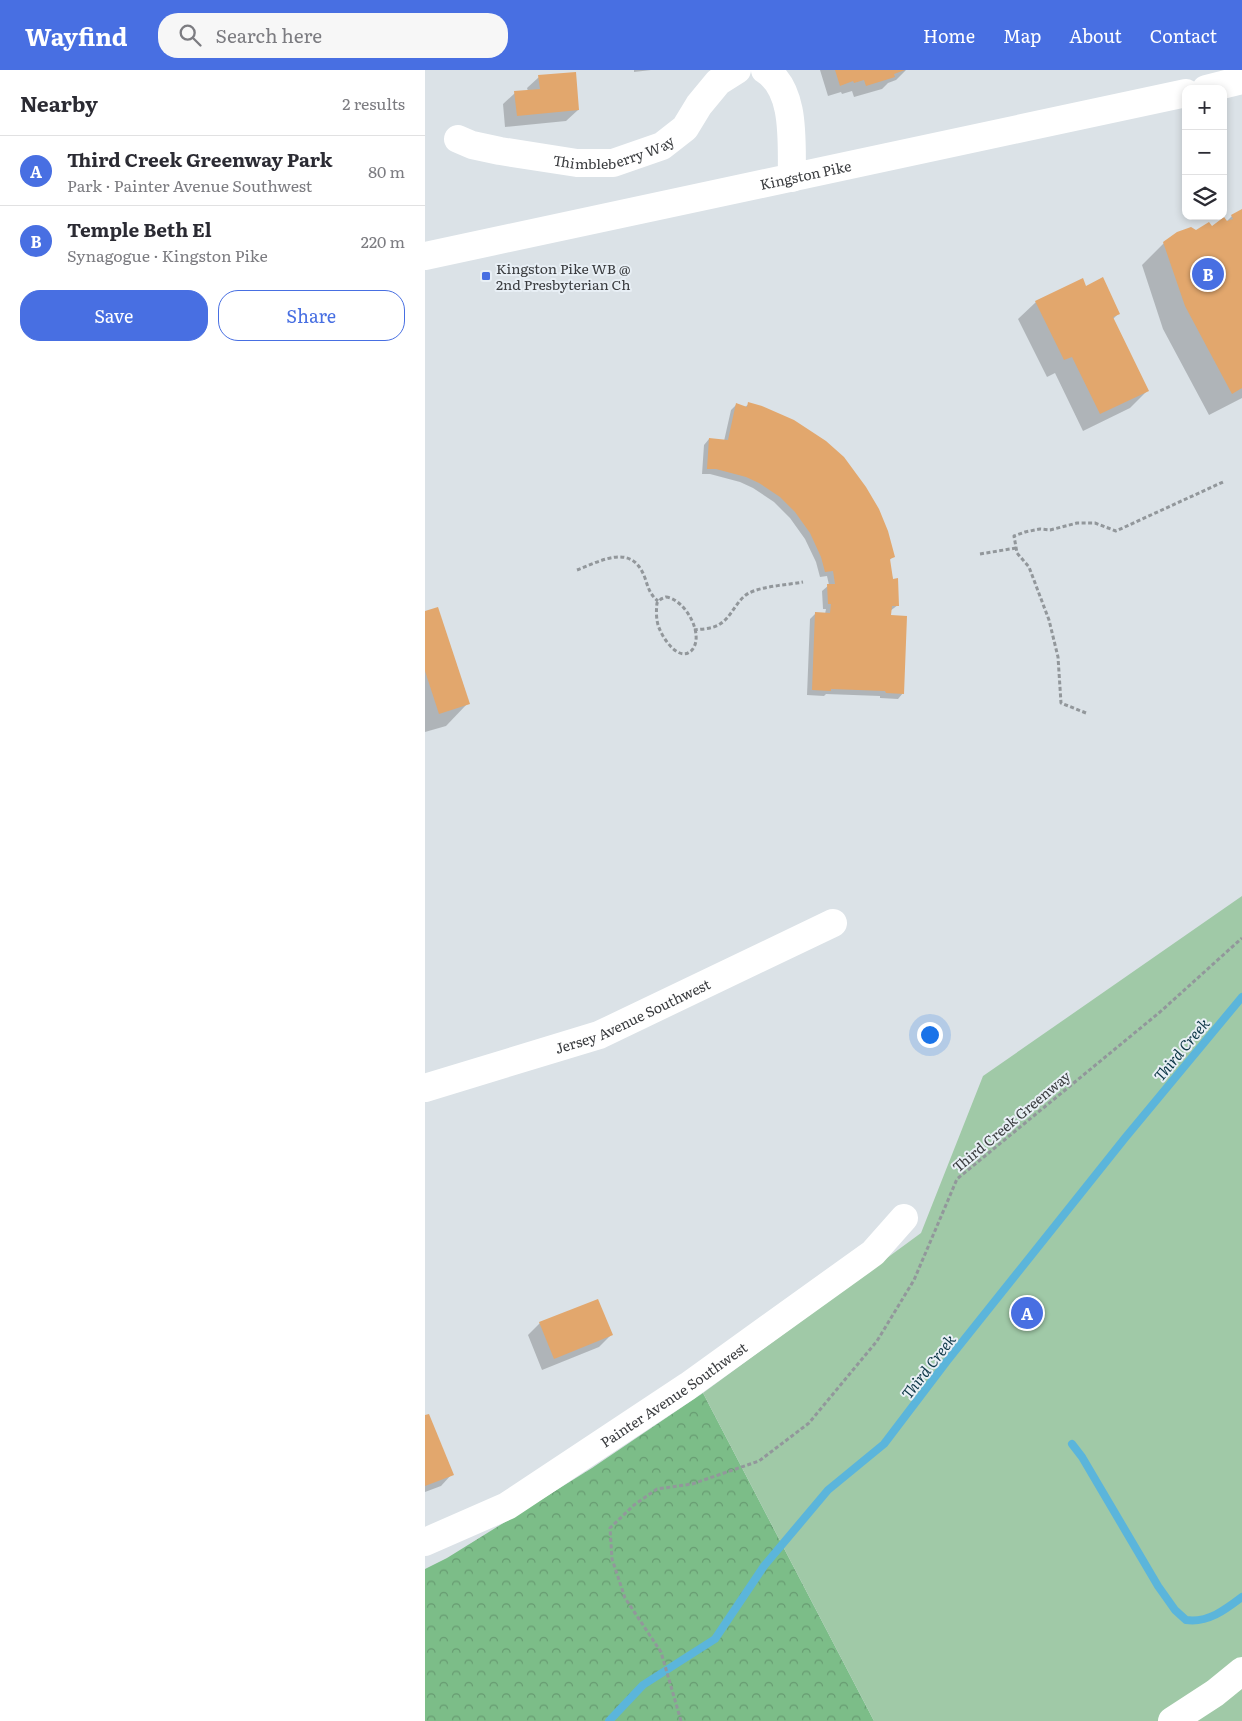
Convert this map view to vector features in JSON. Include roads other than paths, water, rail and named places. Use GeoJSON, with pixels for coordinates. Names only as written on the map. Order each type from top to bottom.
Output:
{"type":"FeatureCollection","features":[{"type":"Feature","properties":{"kind":"street","name":"Thimbleberry Way"},"geometry":{"type":"LineString","coordinates":[[458,139],[472,145],[500,151],[577,163],[613,163],[663,146],[685,128],[699,105],[717,82],[737,70]]}},
{"type":"Feature","properties":{"kind":"street"},"geometry":{"type":"LineString","coordinates":[[765,70],[775,79],[780,87],[790,112],[792,178]]}},
{"type":"Feature","properties":{"kind":"street"},"geometry":{"type":"LineString","coordinates":[[1222,85],[1242,80]]}},
{"type":"Feature","properties":{"kind":"street","name":"Kingston Pike"},"geometry":{"type":"LineString","coordinates":[[425,256],[1182,94]]}},
{"type":"Feature","properties":{"kind":"street","name":"Jersey Avenue Southwest"},"geometry":{"type":"LineString","coordinates":[[425,1088],[599,1034],[833,923]]}},
{"type":"Feature","properties":{"kind":"street","name":"Painter Avenue Southwest"},"geometry":{"type":"LineString","coordinates":[[425,1542],[507,1506],[688,1386],[873,1253],[904,1218]]}},
{"type":"Feature","properties":{"kind":"street"},"geometry":{"type":"LineString","coordinates":[[1171,1721],[1215,1693],[1242,1671]]}},
{"type":"Feature","properties":{"kind":"waterway","name":"Third Creek"},"geometry":{"type":"LineString","coordinates":[[609,1721],[643,1685],[715,1639],[764,1566],[828,1490],[884,1444],[947,1361],[1125,1138],[1242,997]]}},
{"type":"Feature","properties":{"kind":"waterway"},"geometry":{"type":"LineString","coordinates":[[1072,1444],[1082,1457],[1158,1586],[1175,1610],[1186,1620],[1202,1620],[1216,1615],[1242,1597]]}},
{"type":"Feature","properties":{"kind":"place","name":"Temple Beth El"},"geometry":{"type":"Point","coordinates":[1208,274]}},
{"type":"Feature","properties":{"kind":"place","name":"Kingston Pike WB @ 2nd Presbyterian Ch"},"geometry":{"type":"Point","coordinates":[486,276]}},
{"type":"Feature","properties":{"kind":"place","name":"Third Creek Greenway Park"},"geometry":{"type":"Point","coordinates":[1027,1313]}}]}
